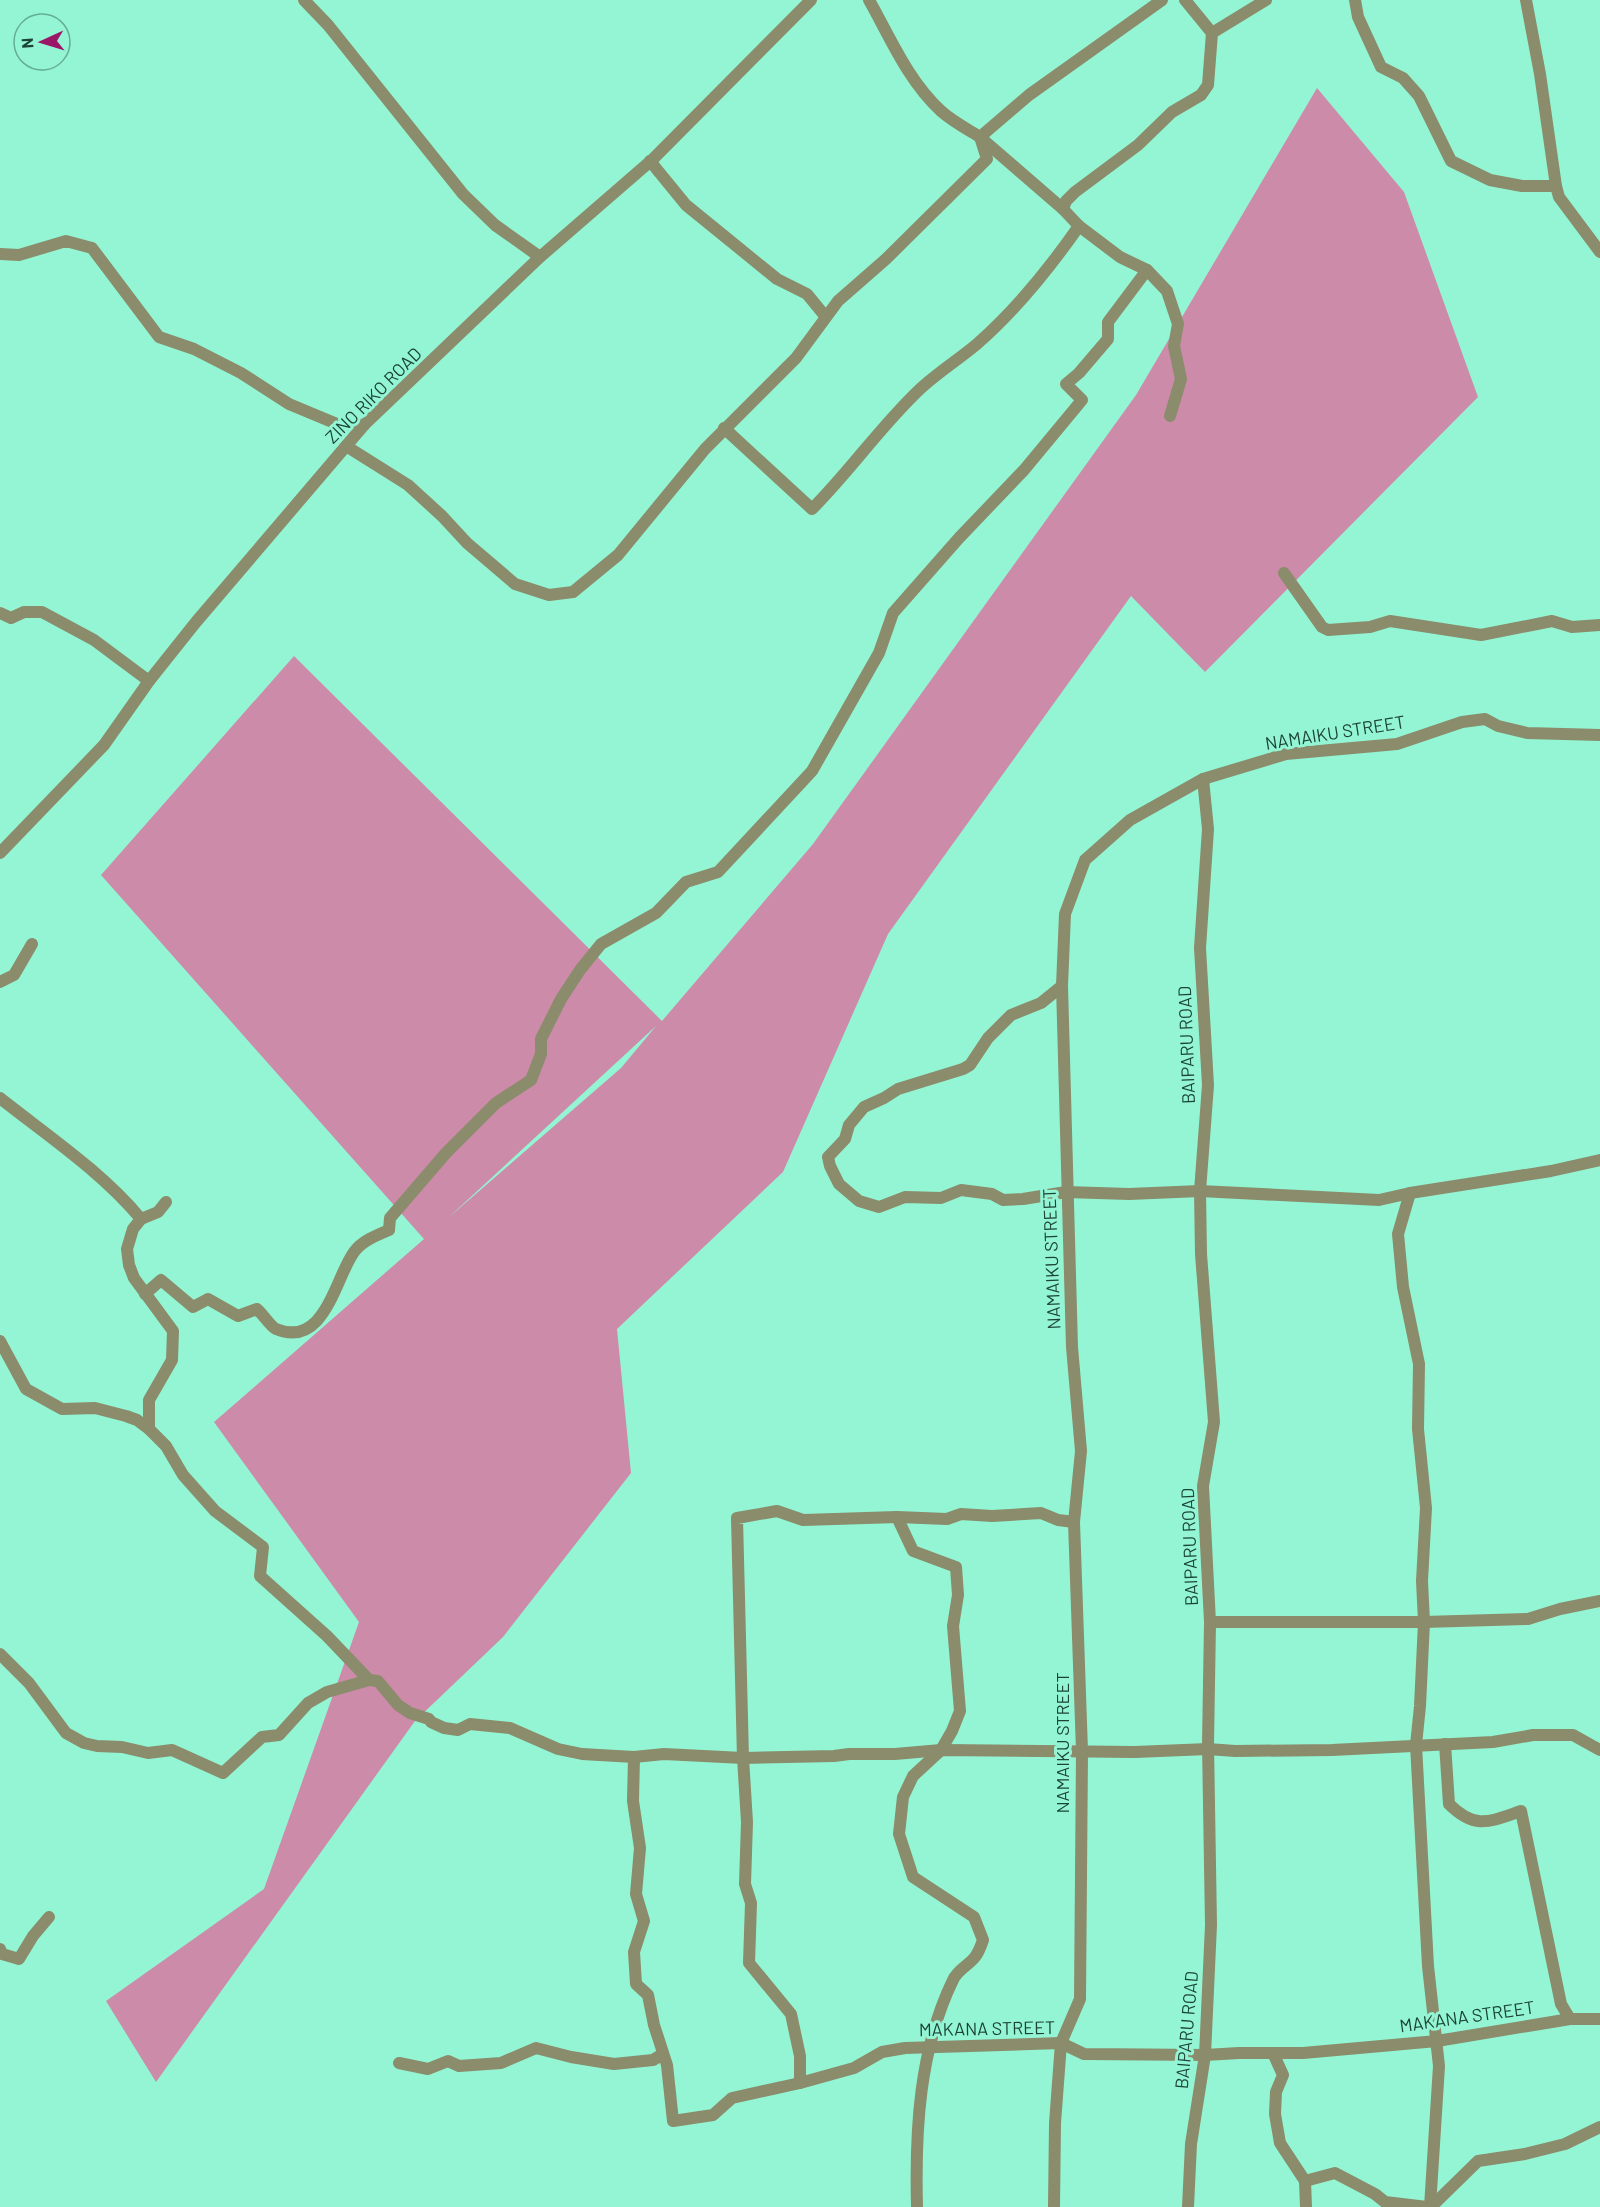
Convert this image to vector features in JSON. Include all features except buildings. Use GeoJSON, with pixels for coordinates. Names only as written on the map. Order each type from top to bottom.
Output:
{"type":"FeatureCollection","features":[{"type":"Feature","properties":{"kind":"street"},"geometry":{"type":"LineString","coordinates":[[304,0],[328,25],[463,194],[495,225],[540,257]]}},
{"type":"Feature","properties":{"kind":"street","name":"ZINO RIKO ROAD"},"geometry":{"type":"LineString","coordinates":[[0,853],[104,745],[149,681],[196,622],[364,424],[540,257],[650,161],[811,0]]}},
{"type":"Feature","properties":{"kind":"street"},"geometry":{"type":"LineString","coordinates":[[869,0],[899,56],[917,83],[941,111],[980,137],[1063,209],[1079,226],[1120,257],[1147,270],[1167,291],[1178,324],[1174,346],[1181,379],[1170,416]]}},
{"type":"Feature","properties":{"kind":"street"},"geometry":{"type":"LineString","coordinates":[[980,137],[1029,95],[1162,0]]}},
{"type":"Feature","properties":{"kind":"street"},"geometry":{"type":"LineString","coordinates":[[1063,209],[1066,201],[1075,192],[1138,145],[1172,112],[1201,95],[1208,85],[1212,33],[1185,0]]}},
{"type":"Feature","properties":{"kind":"street"},"geometry":{"type":"LineString","coordinates":[[1212,33],[1266,0]]}},
{"type":"Feature","properties":{"kind":"street"},"geometry":{"type":"LineString","coordinates":[[1355,0],[1358,17],[1381,67],[1403,78],[1419,96],[1451,161],[1490,180],[1522,186],[1556,186]]}},
{"type":"Feature","properties":{"kind":"street"},"geometry":{"type":"LineString","coordinates":[[1527,0],[1559,197],[1600,252]]}},
{"type":"Feature","properties":{"kind":"street"},"geometry":{"type":"LineString","coordinates":[[346,446],[408,485],[467,543],[515,584],[549,595],[573,592],[618,555],[705,449],[796,358],[838,300],[886,259],[987,159],[980,137]]}},
{"type":"Feature","properties":{"kind":"street"},"geometry":{"type":"LineString","coordinates":[[650,161],[686,205],[777,279],[807,294],[825,316]]}},
{"type":"Feature","properties":{"kind":"street"},"geometry":{"type":"LineString","coordinates":[[724,429],[812,509],[886,423],[921,388],[978,343],[1024,299],[1079,226]]}},
{"type":"Feature","properties":{"kind":"street"},"geometry":{"type":"LineString","coordinates":[[0,254],[19,255],[66,241],[92,248],[159,337],[194,349],[289,404],[337,424],[364,424]]}},
{"type":"Feature","properties":{"kind":"street"},"geometry":{"type":"LineString","coordinates":[[146,1294],[161,1280],[193,1307],[208,1299],[238,1316],[257,1309],[275,1329],[297,1332],[315,1322],[330,1304],[354,1251],[371,1238],[389,1230],[390,1218],[446,1152],[496,1103],[531,1080],[541,1054],[541,1039],[561,999],[601,944],[656,914],[686,882],[718,872],[812,771],[879,653],[892,613],[1024,470],[1082,400],[1066,384],[1079,373],[1108,339],[1108,322],[1147,270]]}},
{"type":"Feature","properties":{"kind":"street"},"geometry":{"type":"LineString","coordinates":[[1284,573],[1322,627],[1328,630],[1370,627],[1390,621],[1481,635],[1552,621],[1572,627],[1600,625]]}},
{"type":"Feature","properties":{"kind":"street"},"geometry":{"type":"LineString","coordinates":[[0,613],[11,618],[24,612],[42,612],[94,639],[149,681]]}},
{"type":"Feature","properties":{"kind":"street","name":"NAMAIKU STREET"},"geometry":{"type":"LineString","coordinates":[[1054,2207],[1054,2122],[1060,2043],[1080,1999],[1082,1751],[1074,1522],[1081,1451],[1072,1347],[1062,987],[1065,914],[1085,860],[1130,820],[1203,779],[1286,754],[1397,744],[1462,722],[1485,719],[1498,726],[1527,733],[1600,735]]}},
{"type":"Feature","properties":{"kind":"street","name":"BAIPARU ROAD"},"geometry":{"type":"LineString","coordinates":[[1188,2207],[1191,2144],[1205,2055],[1211,1925],[1208,1749],[1210,1622],[1203,1486],[1214,1422],[1201,1254],[1200,1191],[1208,1085],[1200,948],[1208,830],[1203,779]]}},
{"type":"Feature","properties":{"kind":"street"},"geometry":{"type":"LineString","coordinates":[[0,982],[14,975],[32,944]]}},
{"type":"Feature","properties":{"kind":"street"},"geometry":{"type":"LineString","coordinates":[[1062,987],[1041,1003],[1011,1015],[988,1038],[970,1065],[898,1089],[864,1107],[849,1125],[845,1139],[828,1157],[839,1184],[859,1201],[879,1207],[905,1197],[941,1198],[961,1190],[992,1194],[1003,1200],[1023,1200],[1066,1192],[1129,1194],[1200,1191],[1379,1200],[1551,1171],[1600,1160]]}},
{"type":"Feature","properties":{"kind":"street"},"geometry":{"type":"LineString","coordinates":[[0,1098],[92,1171],[125,1200],[141,1219]]}},
{"type":"Feature","properties":{"kind":"street"},"geometry":{"type":"LineString","coordinates":[[1410,1193],[1398,1234],[1403,1287],[1419,1364],[1418,1429],[1426,1508],[1422,1581],[1424,1623],[1416,1745],[1428,1966],[1439,2066],[1429,2207]]}},
{"type":"Feature","properties":{"kind":"street"},"geometry":{"type":"LineString","coordinates":[[149,1429],[149,1400],[172,1360],[173,1331],[134,1278],[127,1249],[133,1229],[141,1219],[158,1212],[165,1202]]}},
{"type":"Feature","properties":{"kind":"street"},"geometry":{"type":"LineString","coordinates":[[0,1341],[26,1389],[62,1409],[95,1408],[137,1420],[149,1429],[166,1446],[183,1475],[215,1511],[263,1547],[260,1576],[327,1636],[369,1680]]}},
{"type":"Feature","properties":{"kind":"street"},"geometry":{"type":"LineString","coordinates":[[800,2083],[800,2056],[791,2014],[749,1964],[751,1903],[745,1884],[747,1822],[743,1758],[737,1518],[777,1511],[803,1520],[897,1517],[947,1519],[961,1514],[992,1516],[1041,1513],[1058,1520],[1074,1522]]}},
{"type":"Feature","properties":{"kind":"street"},"geometry":{"type":"LineString","coordinates":[[897,1517],[913,1551],[956,1567],[958,1594],[953,1626],[960,1711],[941,1750],[913,1776],[903,1797],[898,1834],[913,1877],[974,1917],[984,1940],[977,1956],[954,1977],[930,2048],[924,2074],[915,2152],[917,2207]]}},
{"type":"Feature","properties":{"kind":"street"},"geometry":{"type":"LineString","coordinates":[[1210,1622],[1424,1623],[1528,1619],[1560,1609],[1600,1601]]}},
{"type":"Feature","properties":{"kind":"street"},"geometry":{"type":"LineString","coordinates":[[0,1654],[29,1683],[66,1733],[84,1743],[122,1747],[148,1753],[172,1750],[223,1773],[262,1737],[279,1735],[308,1702],[327,1692],[369,1680],[378,1682],[398,1705],[410,1713],[429,1719],[444,1728],[458,1730],[470,1724],[486,1724],[510,1728],[558,1749],[582,1754],[634,1757],[664,1754],[743,1758],[895,1754],[941,1750],[1135,1752],[1208,1749],[1332,1750],[1493,1742],[1533,1735],[1573,1735],[1600,1750]]}},
{"type":"Feature","properties":{"kind":"street"},"geometry":{"type":"LineString","coordinates":[[1445,1744],[1449,1804],[1459,1815],[1479,1823],[1521,1811],[1562,2004],[1570,2019]]}},
{"type":"Feature","properties":{"kind":"street"},"geometry":{"type":"LineString","coordinates":[[399,2063],[428,2069],[448,2061],[459,2066],[501,2063],[536,2048],[614,2064],[653,2060],[663,2054],[648,1995],[636,1984],[634,1952],[644,1921],[636,1894],[640,1848],[633,1802],[634,1757]]}},
{"type":"Feature","properties":{"kind":"street"},"geometry":{"type":"LineString","coordinates":[[0,1949],[2,1954],[19,1959],[33,1936],[49,1917]]}},
{"type":"Feature","properties":{"kind":"street","name":"MAKANA STREET"},"geometry":{"type":"LineString","coordinates":[[663,2054],[667,2065],[673,2121],[713,2115],[732,2098],[854,2068],[882,2052],[905,2048],[1060,2043],[1084,2054],[1303,2053],[1437,2041],[1570,2019],[1600,2019]]}},
{"type":"Feature","properties":{"kind":"street"},"geometry":{"type":"LineString","coordinates":[[1273,2053],[1283,2075],[1276,2091],[1275,2114],[1280,2143],[1305,2181],[1306,2207]]}},
{"type":"Feature","properties":{"kind":"street"},"geometry":{"type":"LineString","coordinates":[[1305,2181],[1335,2174],[1375,2194],[1385,2202],[1429,2207],[1478,2161],[1525,2154],[1566,2144],[1600,2127]]}},
{"type":"Feature","properties":{"kind":"shaded area"},"geometry":{"type":"Polygon","coordinates":[[[1317,88],[1404,192],[1478,397],[1205,672],[1131,596],[888,934],[783,1172],[617,1329],[631,1473],[503,1637],[415,1721],[156,2082],[106,2001],[264,1889],[359,1622],[214,1422],[424,1239],[101,875],[294,656],[662,1021],[813,844],[1136,395],[1317,88]],[[656,1026],[448,1218],[621,1068],[656,1026]]]}}]}
